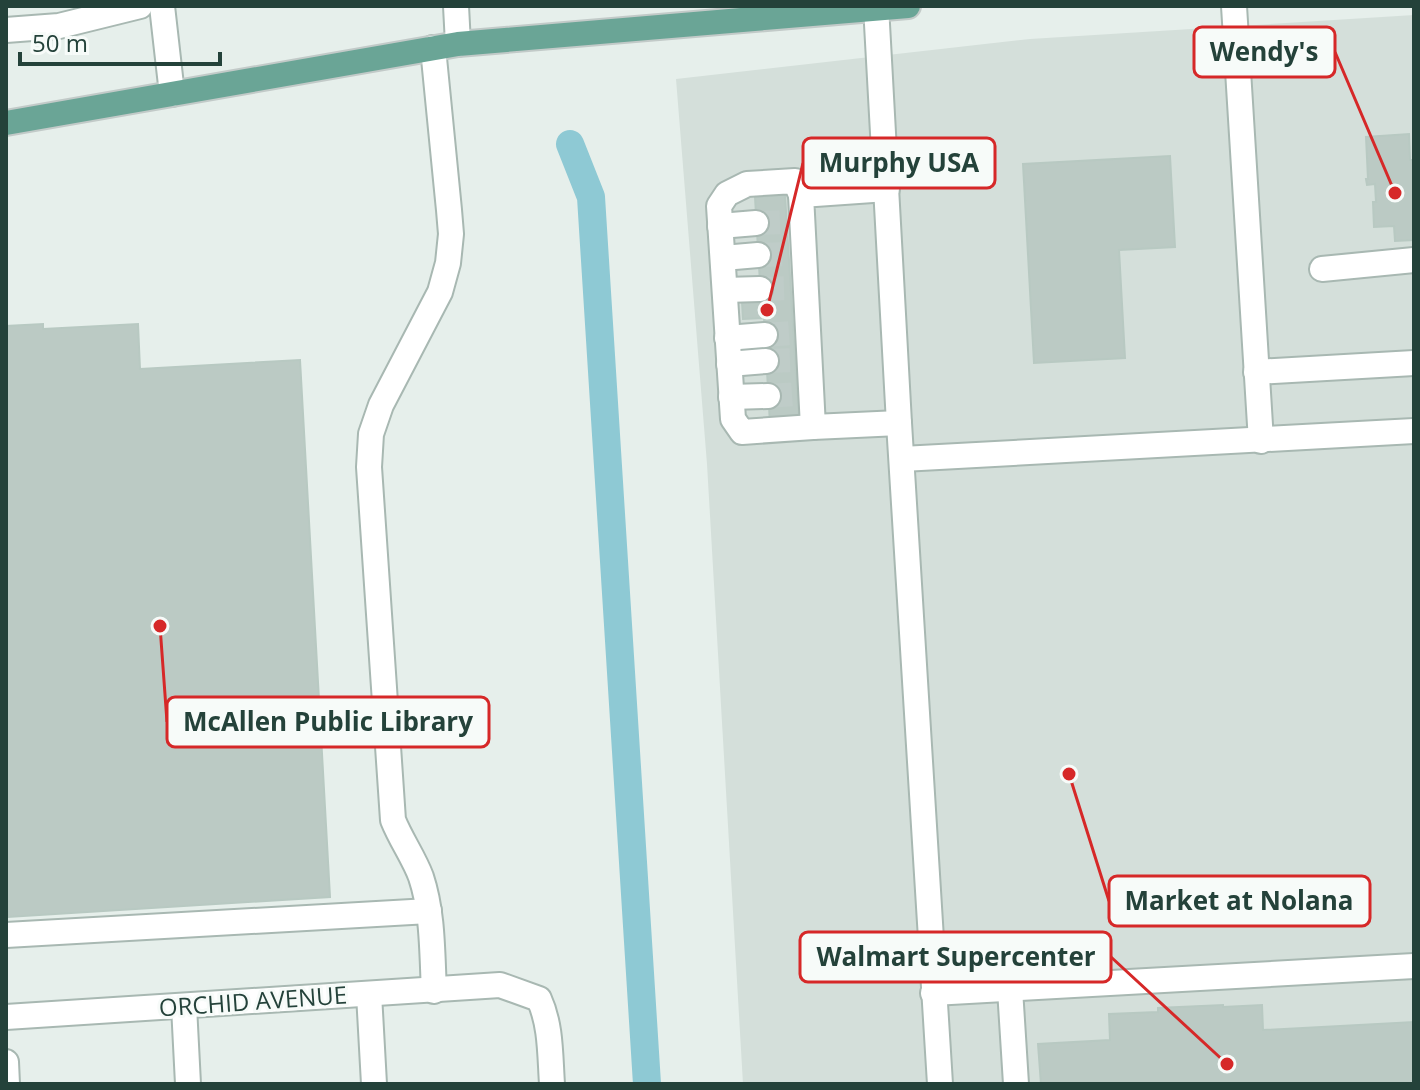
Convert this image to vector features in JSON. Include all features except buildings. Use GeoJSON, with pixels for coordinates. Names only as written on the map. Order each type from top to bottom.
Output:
{"type":"FeatureCollection","features":[{"type":"Feature","properties":{"kind":"main road"},"geometry":{"type":"LineString","coordinates":[[6,123],[458,44],[908,6]]}},
{"type":"Feature","properties":{"kind":"street"},"geometry":{"type":"LineString","coordinates":[[6,30],[59,26],[140,6]]}},
{"type":"Feature","properties":{"kind":"street"},"geometry":{"type":"LineString","coordinates":[[162,6],[172,94]]}},
{"type":"Feature","properties":{"kind":"street"},"geometry":{"type":"LineString","coordinates":[[456,6],[458,44]]}},
{"type":"Feature","properties":{"kind":"street"},"geometry":{"type":"LineString","coordinates":[[1234,6],[1261,441]]}},
{"type":"Feature","properties":{"kind":"street"},"geometry":{"type":"LineString","coordinates":[[876,7],[940,1084]]}},
{"type":"Feature","properties":{"kind":"street"},"geometry":{"type":"LineString","coordinates":[[433,48],[451,234],[448,263],[440,292],[381,405],[371,434],[369,467],[393,820],[420,875],[429,911],[434,991]]}},
{"type":"Feature","properties":{"kind":"street"},"geometry":{"type":"LineString","coordinates":[[813,427],[804,393],[794,221],[801,195],[795,181],[747,184],[727,194],[719,206],[733,419],[742,432],[899,423]]}},
{"type":"Feature","properties":{"kind":"street"},"geometry":{"type":"LineString","coordinates":[[801,195],[887,189]]}},
{"type":"Feature","properties":{"kind":"street"},"geometry":{"type":"LineString","coordinates":[[720,226],[756,223]]}},
{"type":"Feature","properties":{"kind":"street"},"geometry":{"type":"LineString","coordinates":[[723,258],[758,255]]}},
{"type":"Feature","properties":{"kind":"street"},"geometry":{"type":"LineString","coordinates":[[1322,269],[1414,260]]}},
{"type":"Feature","properties":{"kind":"street"},"geometry":{"type":"LineString","coordinates":[[725,290],[760,289]]}},
{"type":"Feature","properties":{"kind":"street"},"geometry":{"type":"LineString","coordinates":[[727,338],[765,335]]}},
{"type":"Feature","properties":{"kind":"street"},"geometry":{"type":"LineString","coordinates":[[729,364],[766,361]]}},
{"type":"Feature","properties":{"kind":"street"},"geometry":{"type":"LineString","coordinates":[[1256,372],[1414,363]]}},
{"type":"Feature","properties":{"kind":"street"},"geometry":{"type":"LineString","coordinates":[[731,397],[768,396]]}},
{"type":"Feature","properties":{"kind":"street"},"geometry":{"type":"LineString","coordinates":[[902,459],[1414,431]]}},
{"type":"Feature","properties":{"kind":"street"},"geometry":{"type":"LineString","coordinates":[[6,935],[429,911]]}},
{"type":"Feature","properties":{"kind":"street"},"geometry":{"type":"LineString","coordinates":[[933,993],[1414,966]]}},
{"type":"Feature","properties":{"kind":"street","name":"ORCHID AVENUE"},"geometry":{"type":"LineString","coordinates":[[6,1017],[500,985],[539,999],[546,1013],[552,1084]]}},
{"type":"Feature","properties":{"kind":"street"},"geometry":{"type":"LineString","coordinates":[[1010,989],[1016,1084]]}},
{"type":"Feature","properties":{"kind":"street"},"geometry":{"type":"LineString","coordinates":[[369,994],[374,1084]]}},
{"type":"Feature","properties":{"kind":"street"},"geometry":{"type":"LineString","coordinates":[[184,1006],[188,1084]]}},
{"type":"Feature","properties":{"kind":"street"},"geometry":{"type":"LineString","coordinates":[[6,1062],[7,1084]]}},
{"type":"Feature","properties":{"kind":"shaded area"},"geometry":{"type":"Polygon","coordinates":[[[1414,15],[1414,1084],[743,1084],[707,464],[676,79],[1030,39],[1414,15]]]}},
{"type":"Feature","properties":{"kind":"waterway"},"geometry":{"type":"LineString","coordinates":[[570,144],[591,197],[647,1084]]}},
{"type":"Feature","properties":{"kind":"tunnel"},"geometry":{"type":"LineString","coordinates":[[756,223],[787,222]]}},
{"type":"Feature","properties":{"kind":"tunnel"},"geometry":{"type":"LineString","coordinates":[[758,255],[789,254]]}},
{"type":"Feature","properties":{"kind":"tunnel"},"geometry":{"type":"LineString","coordinates":[[760,289],[791,288]]}},
{"type":"Feature","properties":{"kind":"tunnel"},"geometry":{"type":"LineString","coordinates":[[765,335],[793,333]]}},
{"type":"Feature","properties":{"kind":"tunnel"},"geometry":{"type":"LineString","coordinates":[[766,361],[795,360]]}},
{"type":"Feature","properties":{"kind":"tunnel"},"geometry":{"type":"LineString","coordinates":[[768,396],[797,394]]}},
{"type":"Feature","properties":{"kind":"place","name":"Wendy's"},"geometry":{"type":"Point","coordinates":[1395,193]}},
{"type":"Feature","properties":{"kind":"place","name":"Murphy USA"},"geometry":{"type":"Point","coordinates":[767,310]}},
{"type":"Feature","properties":{"kind":"place","name":"McAllen Public Library"},"geometry":{"type":"Point","coordinates":[160,626]}},
{"type":"Feature","properties":{"kind":"place","name":"Market at Nolana"},"geometry":{"type":"Point","coordinates":[1069,774]}},
{"type":"Feature","properties":{"kind":"place","name":"Walmart Supercenter"},"geometry":{"type":"Point","coordinates":[1227,1064]}}]}
